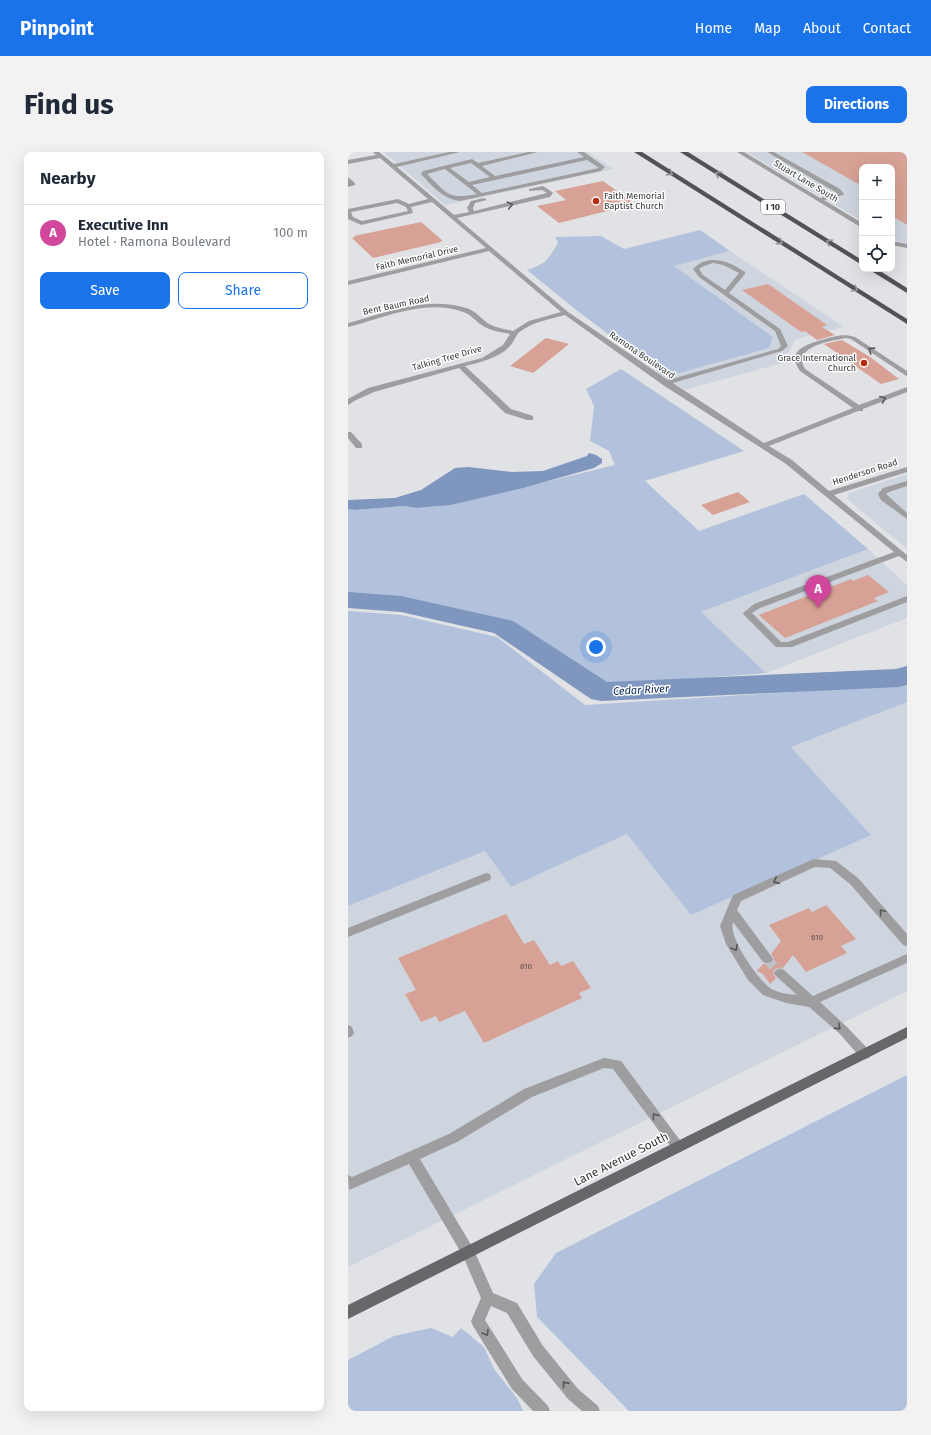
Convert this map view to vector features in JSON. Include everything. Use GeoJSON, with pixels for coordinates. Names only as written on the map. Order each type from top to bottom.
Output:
{"type":"FeatureCollection","features":[{"type":"Feature","properties":{"kind":"highway","name":"I 10"},"geometry":{"type":"LineString","coordinates":[[637,152],[907,322]]}},
{"type":"Feature","properties":{"kind":"highway","name":"I 10"},"geometry":{"type":"LineString","coordinates":[[683,152],[859,261]]}},
{"type":"Feature","properties":{"kind":"highway"},"geometry":{"type":"LineString","coordinates":[[877,272],[907,291]]}},
{"type":"Feature","properties":{"kind":"main road","name":"Lane Avenue South"},"geometry":{"type":"LineString","coordinates":[[348,1312],[907,1032]]}},
{"type":"Feature","properties":{"kind":"street"},"geometry":{"type":"LineString","coordinates":[[393,166],[454,152],[474,163],[494,178]]}},
{"type":"Feature","properties":{"kind":"street"},"geometry":{"type":"LineString","coordinates":[[535,152],[446,167],[425,172],[424,174],[454,199],[482,195],[602,167],[580,152]]}},
{"type":"Feature","properties":{"kind":"street","name":"Stuart Lane South"},"geometry":{"type":"LineString","coordinates":[[740,152],[859,224]]}},
{"type":"Feature","properties":{"kind":"street"},"geometry":{"type":"LineString","coordinates":[[348,162],[379,154]]}},
{"type":"Feature","properties":{"kind":"street","name":"Ramona Boulevard"},"geometry":{"type":"LineString","coordinates":[[379,154],[566,313],[666,383],[765,445],[789,462],[904,556]]}},
{"type":"Feature","properties":{"kind":"street"},"geometry":{"type":"LineString","coordinates":[[770,154],[801,168],[838,190],[841,194],[819,200]]}},
{"type":"Feature","properties":{"kind":"street"},"geometry":{"type":"LineString","coordinates":[[751,158],[758,157]]}},
{"type":"Feature","properties":{"kind":"street"},"geometry":{"type":"LineString","coordinates":[[467,184],[588,158]]}},
{"type":"Feature","properties":{"kind":"street"},"geometry":{"type":"LineString","coordinates":[[446,167],[482,195]]}},
{"type":"Feature","properties":{"kind":"street"},"geometry":{"type":"LineString","coordinates":[[776,174],[801,168]]}},
{"type":"Feature","properties":{"kind":"street"},"geometry":{"type":"LineString","coordinates":[[348,179],[353,184],[348,185]]}},
{"type":"Feature","properties":{"kind":"street"},"geometry":{"type":"LineString","coordinates":[[453,217],[472,213],[548,196],[550,193],[543,188],[536,188],[473,202],[470,208],[472,213]]}},
{"type":"Feature","properties":{"kind":"street"},"geometry":{"type":"LineString","coordinates":[[408,206],[411,212],[361,223],[350,218],[348,212],[398,201],[408,206],[433,200]]}},
{"type":"Feature","properties":{"kind":"street"},"geometry":{"type":"LineString","coordinates":[[895,244],[905,246]]}},
{"type":"Feature","properties":{"kind":"street","name":"Faith Memorial Drive"},"geometry":{"type":"LineString","coordinates":[[348,283],[490,249]]}},
{"type":"Feature","properties":{"kind":"street"},"geometry":{"type":"LineString","coordinates":[[666,383],[780,350],[785,346],[778,330],[701,276],[696,269],[701,264],[720,262],[731,264],[743,273],[726,293]]}},
{"type":"Feature","properties":{"kind":"street","name":"Bent Baum Road"},"geometry":{"type":"LineString","coordinates":[[348,325],[423,306],[440,305],[466,310],[488,326],[514,333]]}},
{"type":"Feature","properties":{"kind":"street","name":"Talking Tree Drive"},"geometry":{"type":"LineString","coordinates":[[348,403],[353,398],[371,390],[484,359],[500,351],[509,343],[514,333],[533,322],[566,313]]}},
{"type":"Feature","properties":{"kind":"street"},"geometry":{"type":"LineString","coordinates":[[860,409],[802,370],[797,362],[797,358],[806,347],[846,336],[852,338],[907,374]]}},
{"type":"Feature","properties":{"kind":"street"},"geometry":{"type":"LineString","coordinates":[[461,366],[508,411],[530,418]]}},
{"type":"Feature","properties":{"kind":"street"},"geometry":{"type":"LineString","coordinates":[[765,445],[860,409],[907,389]]}},
{"type":"Feature","properties":{"kind":"street"},"geometry":{"type":"LineString","coordinates":[[348,434],[359,446]]}},
{"type":"Feature","properties":{"kind":"street","name":"Henderson Road"},"geometry":{"type":"LineString","coordinates":[[829,494],[907,469]]}},
{"type":"Feature","properties":{"kind":"street"},"geometry":{"type":"LineString","coordinates":[[907,483],[886,490],[882,494],[884,498],[907,517]]}},
{"type":"Feature","properties":{"kind":"street"},"geometry":{"type":"LineString","coordinates":[[904,556],[757,606],[746,613],[779,644],[789,645],[907,599]]}},
{"type":"Feature","properties":{"kind":"street"},"geometry":{"type":"LineString","coordinates":[[907,942],[854,880],[832,864],[814,863],[737,898],[730,911],[726,926],[732,944],[752,976],[767,992],[786,998],[810,1002],[907,958]]}},
{"type":"Feature","properties":{"kind":"street"},"geometry":{"type":"LineString","coordinates":[[348,933],[486,877]]}},
{"type":"Feature","properties":{"kind":"street"},"geometry":{"type":"LineString","coordinates":[[730,911],[767,959]]}},
{"type":"Feature","properties":{"kind":"street"},"geometry":{"type":"LineString","coordinates":[[780,972],[810,1002],[842,1030],[865,1054]]}},
{"type":"Feature","properties":{"kind":"street"},"geometry":{"type":"LineString","coordinates":[[348,1181],[349,1184],[412,1157],[453,1138],[528,1093],[604,1063],[617,1065],[678,1147]]}},
{"type":"Feature","properties":{"kind":"street"},"geometry":{"type":"LineString","coordinates":[[412,1157],[468,1252],[488,1298],[512,1308],[538,1351],[573,1394],[593,1411]]}},
{"type":"Feature","properties":{"kind":"street"},"geometry":{"type":"LineString","coordinates":[[488,1298],[478,1321],[517,1384],[543,1411]]}},
{"type":"Feature","properties":{"kind":"shaded area"},"geometry":{"type":"Polygon","coordinates":[[[384,152],[588,152],[613,169],[445,205],[384,152]]]}},
{"type":"Feature","properties":{"kind":"shaded area"},"geometry":{"type":"Polygon","coordinates":[[[746,152],[907,152],[907,244],[895,240],[895,164],[859,164],[859,219],[746,152]]]}},
{"type":"Feature","properties":{"kind":"shaded area"},"geometry":{"type":"Polygon","coordinates":[[[700,230],[730,251],[674,266],[773,337],[769,348],[665,377],[575,309],[527,270],[543,263],[549,258],[558,243],[555,237],[601,236],[624,249],[700,230]]]}},
{"type":"Feature","properties":{"kind":"shaded area"},"geometry":{"type":"Polygon","coordinates":[[[730,251],[844,327],[796,339],[782,363],[685,390],[665,377],[769,348],[773,337],[673,266],[730,251]]]}},
{"type":"Feature","properties":{"kind":"shaded area"},"geometry":{"type":"Polygon","coordinates":[[[621,369],[744,451],[645,481],[699,531],[804,494],[868,549],[701,612],[766,673],[608,685],[508,623],[404,599],[348,594],[348,509],[355,510],[404,506],[416,508],[451,505],[615,465],[609,451],[590,441],[594,406],[586,389],[621,369]]]}},
{"type":"Feature","properties":{"kind":"shaded area"},"geometry":{"type":"Polygon","coordinates":[[[589,453],[602,459],[602,463],[594,468],[523,488],[451,505],[416,508],[404,506],[355,510],[348,509],[348,500],[395,498],[421,490],[455,468],[468,467],[512,472],[543,471],[587,456],[589,453]]]}},
{"type":"Feature","properties":{"kind":"shaded area"},"geometry":{"type":"Polygon","coordinates":[[[907,474],[907,549],[847,499],[849,493],[907,474]]]}},
{"type":"Feature","properties":{"kind":"shaded area"},"geometry":{"type":"Polygon","coordinates":[[[868,549],[907,585],[907,618],[766,673],[701,612],[868,549]]]}},
{"type":"Feature","properties":{"kind":"shaded area"},"geometry":{"type":"Polygon","coordinates":[[[348,611],[401,615],[497,637],[585,705],[905,685],[907,687],[907,702],[791,747],[871,835],[691,915],[627,834],[511,887],[485,851],[348,906],[348,611]]]}},
{"type":"Feature","properties":{"kind":"shaded area"},"geometry":{"type":"Polygon","coordinates":[[[907,702],[907,991],[348,1267],[348,906],[485,850],[511,887],[627,834],[870,834],[791,747],[907,702]]]}},
{"type":"Feature","properties":{"kind":"shaded area"},"geometry":{"type":"Polygon","coordinates":[[[907,1075],[907,1411],[629,1411],[537,1317],[534,1284],[556,1253],[907,1075]]]}},
{"type":"Feature","properties":{"kind":"shaded area"},"geometry":{"type":"Polygon","coordinates":[[[431,1328],[453,1337],[461,1328],[484,1347],[494,1369],[517,1398],[523,1411],[350,1411],[348,1406],[348,1360],[394,1336],[431,1328]]]}},
{"type":"Feature","properties":{"kind":"building"},"geometry":{"type":"Polygon","coordinates":[[[802,152],[907,152],[907,225],[895,218],[895,164],[859,164],[859,184],[802,152]]]}},
{"type":"Feature","properties":{"kind":"building","name":"Faith Memorial Baptist Church"},"geometry":{"type":"Polygon","coordinates":[[[603,181],[635,204],[559,223],[537,206],[566,200],[555,191],[603,181]]]}},
{"type":"Feature","properties":{"kind":"building"},"geometry":{"type":"Polygon","coordinates":[[[421,222],[443,241],[373,258],[352,238],[355,237],[354,236],[421,222]]]}},
{"type":"Feature","properties":{"kind":"building"},"geometry":{"type":"Polygon","coordinates":[[[768,284],[827,325],[822,327],[835,335],[817,340],[805,331],[801,332],[742,290],[768,284]]]}},
{"type":"Feature","properties":{"kind":"building"},"geometry":{"type":"Polygon","coordinates":[[[546,338],[569,344],[533,373],[510,366],[546,338]]]}},
{"type":"Feature","properties":{"kind":"building","name":"Grace International Church"},"geometry":{"type":"Polygon","coordinates":[[[842,340],[870,357],[899,379],[881,384],[824,344],[842,340]]]}},
{"type":"Feature","properties":{"kind":"building"},"geometry":{"type":"Polygon","coordinates":[[[738,492],[750,502],[713,515],[701,505],[738,492]]]}},
{"type":"Feature","properties":{"kind":"building"},"geometry":{"type":"Polygon","coordinates":[[[868,575],[889,592],[874,598],[878,601],[785,638],[759,615],[851,579],[853,581],[868,575]]]}},
{"type":"Feature","properties":{"kind":"building"},"geometry":{"type":"Polygon","coordinates":[[[826,905],[856,939],[841,946],[847,953],[806,972],[793,955],[783,968],[775,969],[773,974],[776,978],[770,984],[763,974],[757,971],[763,964],[772,963],[774,958],[771,954],[781,941],[769,925],[809,908],[812,912],[826,905]]]}},
{"type":"Feature","properties":{"kind":"building"},"geometry":{"type":"Polygon","coordinates":[[[506,914],[524,944],[534,940],[550,965],[558,961],[561,966],[573,961],[591,988],[579,993],[582,998],[484,1043],[465,1011],[439,1022],[436,1016],[421,1022],[405,994],[416,990],[398,958],[506,914]]]}},
{"type":"Feature","properties":{"kind":"waterway","name":"Cedar River"},"geometry":{"type":"LineString","coordinates":[[348,600],[401,604],[503,627],[601,692],[899,678],[907,675]]}},
{"type":"Feature","properties":{"kind":"tunnel"},"geometry":{"type":"LineString","coordinates":[[767,959],[780,973]]}},
{"type":"Feature","properties":{"kind":"place","name":"Faith Memorial Baptist Church"},"geometry":{"type":"Point","coordinates":[596,201]}},
{"type":"Feature","properties":{"kind":"place","name":"Grace International Church"},"geometry":{"type":"Point","coordinates":[864,363]}},
{"type":"Feature","properties":{"kind":"place","name":"Executive Inn"},"geometry":{"type":"Point","coordinates":[818,608]}}]}
